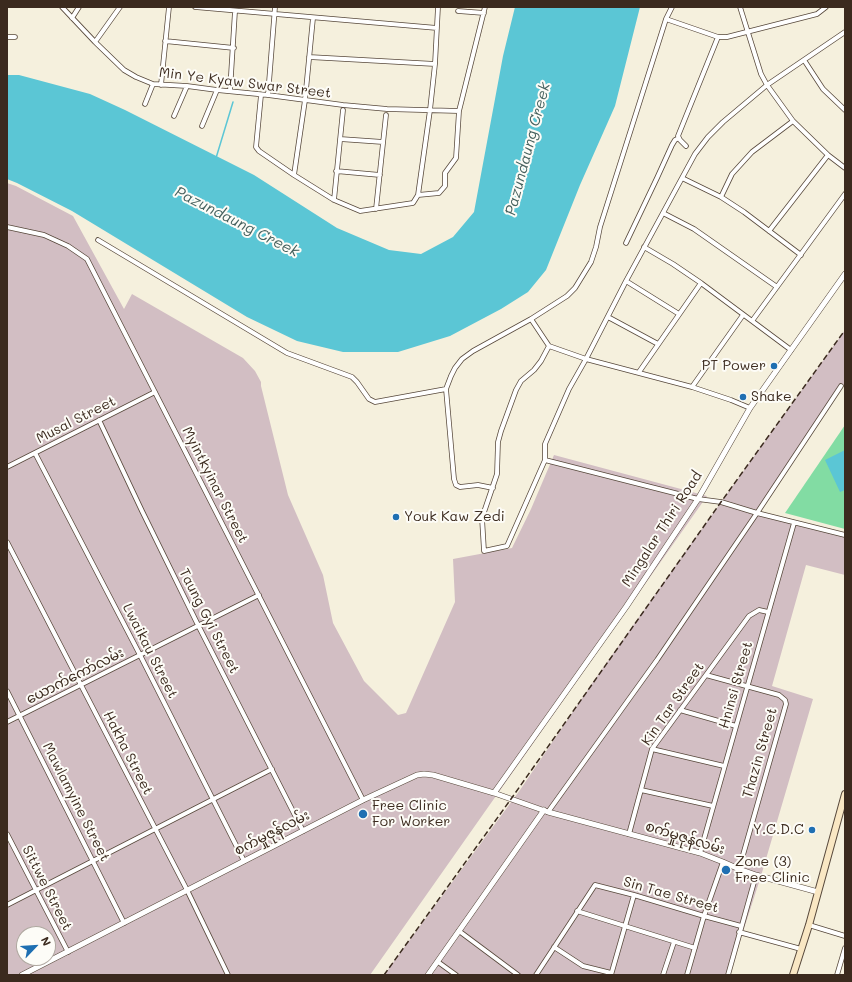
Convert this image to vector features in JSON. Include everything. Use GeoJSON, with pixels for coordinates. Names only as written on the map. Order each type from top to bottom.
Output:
{"type":"FeatureCollection","features":[{"type":"Feature","properties":{"kind":"main road"},"geometry":{"type":"LineString","coordinates":[[793,975],[844,802],[845,794]]}},
{"type":"Feature","properties":{"kind":"street","name":"Min Ye Kyaw Swar Street"},"geometry":{"type":"LineString","coordinates":[[62,7],[124,70],[153,84],[187,86],[387,109],[459,110]]}},
{"type":"Feature","properties":{"kind":"street"},"geometry":{"type":"LineString","coordinates":[[72,18],[79,7]]}},
{"type":"Feature","properties":{"kind":"street"},"geometry":{"type":"LineString","coordinates":[[95,42],[120,7]]}},
{"type":"Feature","properties":{"kind":"street"},"geometry":{"type":"LineString","coordinates":[[161,85],[169,7]]}},
{"type":"Feature","properties":{"kind":"street"},"geometry":{"type":"LineString","coordinates":[[195,7],[437,28]]}},
{"type":"Feature","properties":{"kind":"street"},"geometry":{"type":"LineString","coordinates":[[268,95],[275,7]]}},
{"type":"Feature","properties":{"kind":"street"},"geometry":{"type":"LineString","coordinates":[[261,95],[256,147],[257,150],[334,200],[360,212],[412,203],[418,195],[430,110],[435,64],[438,7]]}},
{"type":"Feature","properties":{"kind":"street"},"geometry":{"type":"LineString","coordinates":[[418,195],[439,194],[445,186],[445,173],[456,158],[459,110],[485,7]]}},
{"type":"Feature","properties":{"kind":"street"},"geometry":{"type":"LineString","coordinates":[[493,488],[478,485],[460,487],[456,485],[454,479],[446,390],[451,376],[462,359],[473,351],[531,319],[567,296],[575,288],[591,262],[600,227],[666,19],[672,7]]}},
{"type":"Feature","properties":{"kind":"street"},"geometry":{"type":"LineString","coordinates":[[740,7],[761,74],[768,85],[793,121],[828,155],[845,168]]}},
{"type":"Feature","properties":{"kind":"street"},"geometry":{"type":"LineString","coordinates":[[666,19],[718,37],[727,37],[817,14],[826,7]]}},
{"type":"Feature","properties":{"kind":"street"},"geometry":{"type":"LineString","coordinates":[[230,91],[236,11]]}},
{"type":"Feature","properties":{"kind":"street"},"geometry":{"type":"LineString","coordinates":[[458,11],[484,13]]}},
{"type":"Feature","properties":{"kind":"street"},"geometry":{"type":"LineString","coordinates":[[294,175],[305,100],[313,18]]}},
{"type":"Feature","properties":{"kind":"street"},"geometry":{"type":"LineString","coordinates":[[549,346],[534,370],[521,381],[516,390],[501,431],[498,442],[497,474],[482,518],[484,551],[507,546],[545,460],[545,444],[569,389],[695,154],[708,137],[723,122],[768,85],[845,34]]}},
{"type":"Feature","properties":{"kind":"street"},"geometry":{"type":"LineString","coordinates":[[7,37],[15,37]]}},
{"type":"Feature","properties":{"kind":"street"},"geometry":{"type":"LineString","coordinates":[[686,146],[678,136],[718,37]]}},
{"type":"Feature","properties":{"kind":"street"},"geometry":{"type":"LineString","coordinates":[[165,41],[234,48]]}},
{"type":"Feature","properties":{"kind":"street"},"geometry":{"type":"LineString","coordinates":[[309,57],[435,64]]}},
{"type":"Feature","properties":{"kind":"street"},"geometry":{"type":"LineString","coordinates":[[804,60],[824,89],[845,110]]}},
{"type":"Feature","properties":{"kind":"street"},"geometry":{"type":"LineString","coordinates":[[145,104],[153,84]]}},
{"type":"Feature","properties":{"kind":"street"},"geometry":{"type":"LineString","coordinates":[[174,116],[187,86]]}},
{"type":"Feature","properties":{"kind":"street"},"geometry":{"type":"LineString","coordinates":[[202,126],[217,90]]}},
{"type":"Feature","properties":{"kind":"street"},"geometry":{"type":"LineString","coordinates":[[334,200],[343,110]]}},
{"type":"Feature","properties":{"kind":"street"},"geometry":{"type":"LineString","coordinates":[[376,209],[386,115]]}},
{"type":"Feature","properties":{"kind":"street"},"geometry":{"type":"LineString","coordinates":[[721,197],[732,174],[752,152],[793,121]]}},
{"type":"Feature","properties":{"kind":"street"},"geometry":{"type":"LineString","coordinates":[[626,243],[674,142],[679,138]]}},
{"type":"Feature","properties":{"kind":"street"},"geometry":{"type":"LineString","coordinates":[[340,139],[383,142]]}},
{"type":"Feature","properties":{"kind":"street"},"geometry":{"type":"LineString","coordinates":[[769,231],[828,155]]}},
{"type":"Feature","properties":{"kind":"street"},"geometry":{"type":"LineString","coordinates":[[336,171],[380,175]]}},
{"type":"Feature","properties":{"kind":"street"},"geometry":{"type":"LineString","coordinates":[[682,178],[721,197],[744,212],[801,255]]}},
{"type":"Feature","properties":{"kind":"street"},"geometry":{"type":"LineString","coordinates":[[752,321],[845,194]]}},
{"type":"Feature","properties":{"kind":"street"},"geometry":{"type":"LineString","coordinates":[[663,213],[694,229],[777,287]]}},
{"type":"Feature","properties":{"kind":"street","name":"Myintkyinar Street"},"geometry":{"type":"LineString","coordinates":[[7,226],[44,235],[68,246],[87,259],[363,800]]}},
{"type":"Feature","properties":{"kind":"street"},"geometry":{"type":"LineString","coordinates":[[98,240],[286,353],[352,377],[369,399],[375,402],[446,390]]}},
{"type":"Feature","properties":{"kind":"street"},"geometry":{"type":"LineString","coordinates":[[644,247],[701,283],[791,350]]}},
{"type":"Feature","properties":{"kind":"street","name":"Mingalar Thiri Road"},"geometry":{"type":"LineString","coordinates":[[494,793],[626,607],[698,499],[750,408],[845,274]]}},
{"type":"Feature","properties":{"kind":"street"},"geometry":{"type":"LineString","coordinates":[[626,281],[679,314]]}},
{"type":"Feature","properties":{"kind":"street"},"geometry":{"type":"LineString","coordinates":[[638,372],[701,283]]}},
{"type":"Feature","properties":{"kind":"street"},"geometry":{"type":"LineString","coordinates":[[692,387],[743,314]]}},
{"type":"Feature","properties":{"kind":"street"},"geometry":{"type":"LineString","coordinates":[[608,317],[658,344]]}},
{"type":"Feature","properties":{"kind":"street"},"geometry":{"type":"LineString","coordinates":[[531,319],[549,346],[586,359],[692,387],[750,408]]}},
{"type":"Feature","properties":{"kind":"street"},"geometry":{"type":"LineString","coordinates":[[428,975],[656,660],[757,513],[841,386]]}},
{"type":"Feature","properties":{"kind":"street","name":"Musal Street"},"geometry":{"type":"LineString","coordinates":[[7,467],[155,392]]}},
{"type":"Feature","properties":{"kind":"street","name":"Taung Gyi Street"},"geometry":{"type":"LineString","coordinates":[[99,420],[198,625],[303,830]]}},
{"type":"Feature","properties":{"kind":"street","name":"Lwaikau Street"},"geometry":{"type":"LineString","coordinates":[[35,452],[244,861]]}},
{"type":"Feature","properties":{"kind":"street"},"geometry":{"type":"LineString","coordinates":[[545,460],[698,499],[721,502],[794,523],[845,535]]}},
{"type":"Feature","properties":{"kind":"street","name":"Hninsi Street"},"geometry":{"type":"LineString","coordinates":[[700,853],[794,523]]}},
{"type":"Feature","properties":{"kind":"street","name":"Hakha Street"},"geometry":{"type":"LineString","coordinates":[[7,542],[154,829],[187,890],[228,975]]}},
{"type":"Feature","properties":{"kind":"street","name":"ယောက်ကော်လမ်း"},"geometry":{"type":"LineString","coordinates":[[7,722],[259,595]]}},
{"type":"Feature","properties":{"kind":"street","name":"Kin Tar Street"},"geometry":{"type":"LineString","coordinates":[[629,834],[652,748],[749,616],[759,610],[768,612]]}},
{"type":"Feature","properties":{"kind":"street","name":"Thazin Street"},"geometry":{"type":"LineString","coordinates":[[706,675],[779,695],[785,700],[786,704],[739,869]]}},
{"type":"Feature","properties":{"kind":"street","name":"Mawlamyine Street"},"geometry":{"type":"LineString","coordinates":[[7,691],[124,923]]}},
{"type":"Feature","properties":{"kind":"street"},"geometry":{"type":"LineString","coordinates":[[680,710],[736,726]]}},
{"type":"Feature","properties":{"kind":"street"},"geometry":{"type":"LineString","coordinates":[[652,748],[724,766]]}},
{"type":"Feature","properties":{"kind":"street"},"geometry":{"type":"LineString","coordinates":[[7,905],[272,769]]}},
{"type":"Feature","properties":{"kind":"street","name":"စက်မှုဇုန်လမ်း"},"geometry":{"type":"LineString","coordinates":[[22,975],[363,800],[417,775],[424,774],[433,775],[494,793],[546,811],[700,853],[756,875],[818,892]]}},
{"type":"Feature","properties":{"kind":"street"},"geometry":{"type":"LineString","coordinates":[[641,790],[713,806]]}},
{"type":"Feature","properties":{"kind":"street","name":"Sittwe Street"},"geometry":{"type":"LineString","coordinates":[[7,834],[68,952]]}},
{"type":"Feature","properties":{"kind":"street"},"geometry":{"type":"LineString","coordinates":[[687,975],[704,916],[723,862]]}},
{"type":"Feature","properties":{"kind":"street"},"geometry":{"type":"LineString","coordinates":[[728,975],[756,875]]}},
{"type":"Feature","properties":{"kind":"street","name":"Sin Tae Street"},"geometry":{"type":"LineString","coordinates":[[577,912],[595,885],[741,926]]}},
{"type":"Feature","properties":{"kind":"street"},"geometry":{"type":"LineString","coordinates":[[554,948],[583,966],[611,974],[634,895]]}},
{"type":"Feature","properties":{"kind":"street"},"geometry":{"type":"LineString","coordinates":[[536,975],[577,912],[695,948]]}},
{"type":"Feature","properties":{"kind":"street"},"geometry":{"type":"LineString","coordinates":[[808,925],[845,936]]}},
{"type":"Feature","properties":{"kind":"street"},"geometry":{"type":"LineString","coordinates":[[459,931],[518,975]]}},
{"type":"Feature","properties":{"kind":"street"},"geometry":{"type":"LineString","coordinates":[[740,932],[801,949]]}},
{"type":"Feature","properties":{"kind":"street"},"geometry":{"type":"LineString","coordinates":[[663,975],[674,942]]}},
{"type":"Feature","properties":{"kind":"street"},"geometry":{"type":"LineString","coordinates":[[837,975],[845,948]]}},
{"type":"Feature","properties":{"kind":"street"},"geometry":{"type":"LineString","coordinates":[[438,962],[456,975]]}},
{"type":"Feature","properties":{"kind":"shaded area"},"geometry":{"type":"Polygon","coordinates":[[[7,183],[16,186],[73,216],[124,309],[132,294],[243,358],[255,371],[261,382],[288,495],[323,575],[333,623],[364,681],[398,715],[406,713],[455,602],[453,559],[512,548],[531,509],[554,455],[707,496],[370,975],[7,975],[7,183]]]}},
{"type":"Feature","properties":{"kind":"shaded area"},"geometry":{"type":"Polygon","coordinates":[[[845,330],[845,383],[825,409],[758,513],[795,520],[845,534],[845,575],[806,565],[772,686],[813,699],[761,876],[729,975],[384,975],[520,790],[595,679],[845,330]]]}},
{"type":"Feature","properties":{"kind":"green space"},"geometry":{"type":"Polygon","coordinates":[[[845,425],[845,529],[785,513],[845,425]]]}},
{"type":"Feature","properties":{"kind":"water","name":"Pazundaung Creek"},"geometry":{"type":"Polygon","coordinates":[[[515,7],[640,7],[615,106],[580,185],[546,270],[528,292],[501,309],[450,336],[398,352],[343,352],[297,341],[247,317],[72,211],[7,179],[7,75],[19,75],[90,94],[254,175],[337,228],[389,250],[421,254],[453,237],[474,212],[503,56],[515,7]]]}},
{"type":"Feature","properties":{"kind":"water"},"geometry":{"type":"Polygon","coordinates":[[[845,450],[845,490],[840,492],[825,460],[845,450]]]}},
{"type":"Feature","properties":{"kind":"waterway"},"geometry":{"type":"LineString","coordinates":[[216,158],[233,102]]}},
{"type":"Feature","properties":{"kind":"railway"},"geometry":{"type":"LineString","coordinates":[[384,975],[845,330]]}},
{"type":"Feature","properties":{"kind":"place","name":"PT Power"},"geometry":{"type":"Point","coordinates":[774,366]}},
{"type":"Feature","properties":{"kind":"place","name":"Shake"},"geometry":{"type":"Point","coordinates":[743,397]}},
{"type":"Feature","properties":{"kind":"place","name":"Youk Kaw Zedi"},"geometry":{"type":"Point","coordinates":[396,517]}},
{"type":"Feature","properties":{"kind":"place","name":"Free Clinic For Worker"},"geometry":{"type":"Point","coordinates":[363,814]}},
{"type":"Feature","properties":{"kind":"place","name":"Y.C.D.C"},"geometry":{"type":"Point","coordinates":[812,830]}},
{"type":"Feature","properties":{"kind":"place","name":"Zone (3) Free Clinic"},"geometry":{"type":"Point","coordinates":[726,870]}}]}
